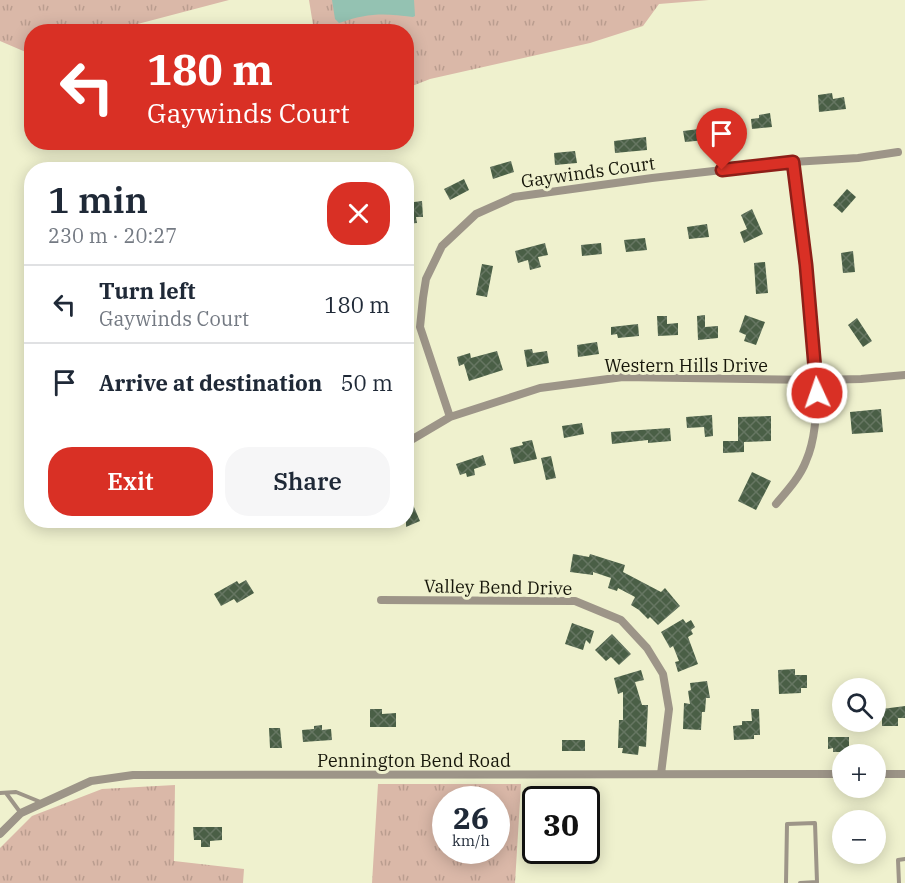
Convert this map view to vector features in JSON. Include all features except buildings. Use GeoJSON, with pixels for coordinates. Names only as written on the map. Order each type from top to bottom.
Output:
{"type":"FeatureCollection","features":[{"type":"Feature","properties":{"kind":"street","name":"Gaywinds Court"},"geometry":{"type":"LineString","coordinates":[[450,417],[420,327],[423,298],[426,279],[442,246],[476,214],[514,197],[793,162],[858,158],[898,152]]}},
{"type":"Feature","properties":{"kind":"street"},"geometry":{"type":"LineString","coordinates":[[776,504],[806,461],[813,436],[817,380],[793,162]]}},
{"type":"Feature","properties":{"kind":"street","name":"Western Hills Drive"},"geometry":{"type":"LineString","coordinates":[[414,438],[450,417],[540,388],[623,377],[817,380],[905,375]]}},
{"type":"Feature","properties":{"kind":"street","name":"Valley Bend Drive"},"geometry":{"type":"LineString","coordinates":[[381,600],[575,601],[621,620],[647,648],[663,674],[669,709],[661,774]]}},
{"type":"Feature","properties":{"kind":"street","name":"Pennington Bend Road"},"geometry":{"type":"LineString","coordinates":[[0,834],[21,813],[91,781],[133,775],[832,774]]}},
{"type":"Feature","properties":{"kind":"street"},"geometry":{"type":"LineString","coordinates":[[886,774],[905,774]]}},
{"type":"Feature","properties":{"kind":"lane"},"geometry":{"type":"LineString","coordinates":[[0,793],[16,792],[44,803]]}},
{"type":"Feature","properties":{"kind":"lane"},"geometry":{"type":"LineString","coordinates":[[6,793],[21,813]]}},
{"type":"Feature","properties":{"kind":"lane"},"geometry":{"type":"LineString","coordinates":[[786,883],[787,824],[815,823],[817,882],[801,883]]}},
{"type":"Feature","properties":{"kind":"lane"},"geometry":{"type":"LineString","coordinates":[[899,883],[898,860],[905,859]]}},
{"type":"Feature","properties":{"kind":"green space"},"geometry":{"type":"Polygon","coordinates":[[[0,0],[229,0],[138,24],[24,24],[24,51],[0,41],[0,0]]]}},
{"type":"Feature","properties":{"kind":"green space"},"geometry":{"type":"Polygon","coordinates":[[[309,0],[709,0],[659,4],[643,26],[590,43],[430,79],[414,85],[414,24],[313,24],[309,0]]]}},
{"type":"Feature","properties":{"kind":"green space"},"geometry":{"type":"Polygon","coordinates":[[[378,784],[521,784],[515,883],[372,883],[378,784]]]}},
{"type":"Feature","properties":{"kind":"green space"},"geometry":{"type":"Polygon","coordinates":[[[175,785],[174,861],[244,869],[243,883],[0,883],[0,848],[32,816],[102,789],[175,785]]]}},
{"type":"Feature","properties":{"kind":"water"},"geometry":{"type":"Polygon","coordinates":[[[332,0],[414,0],[415,16],[376,15],[339,23],[335,19],[332,0]]]}},
{"type":"Feature","properties":{"kind":"route"},"geometry":{"type":"LineString","coordinates":[[722,170],[793,162],[806,265],[817,393]]}}]}
